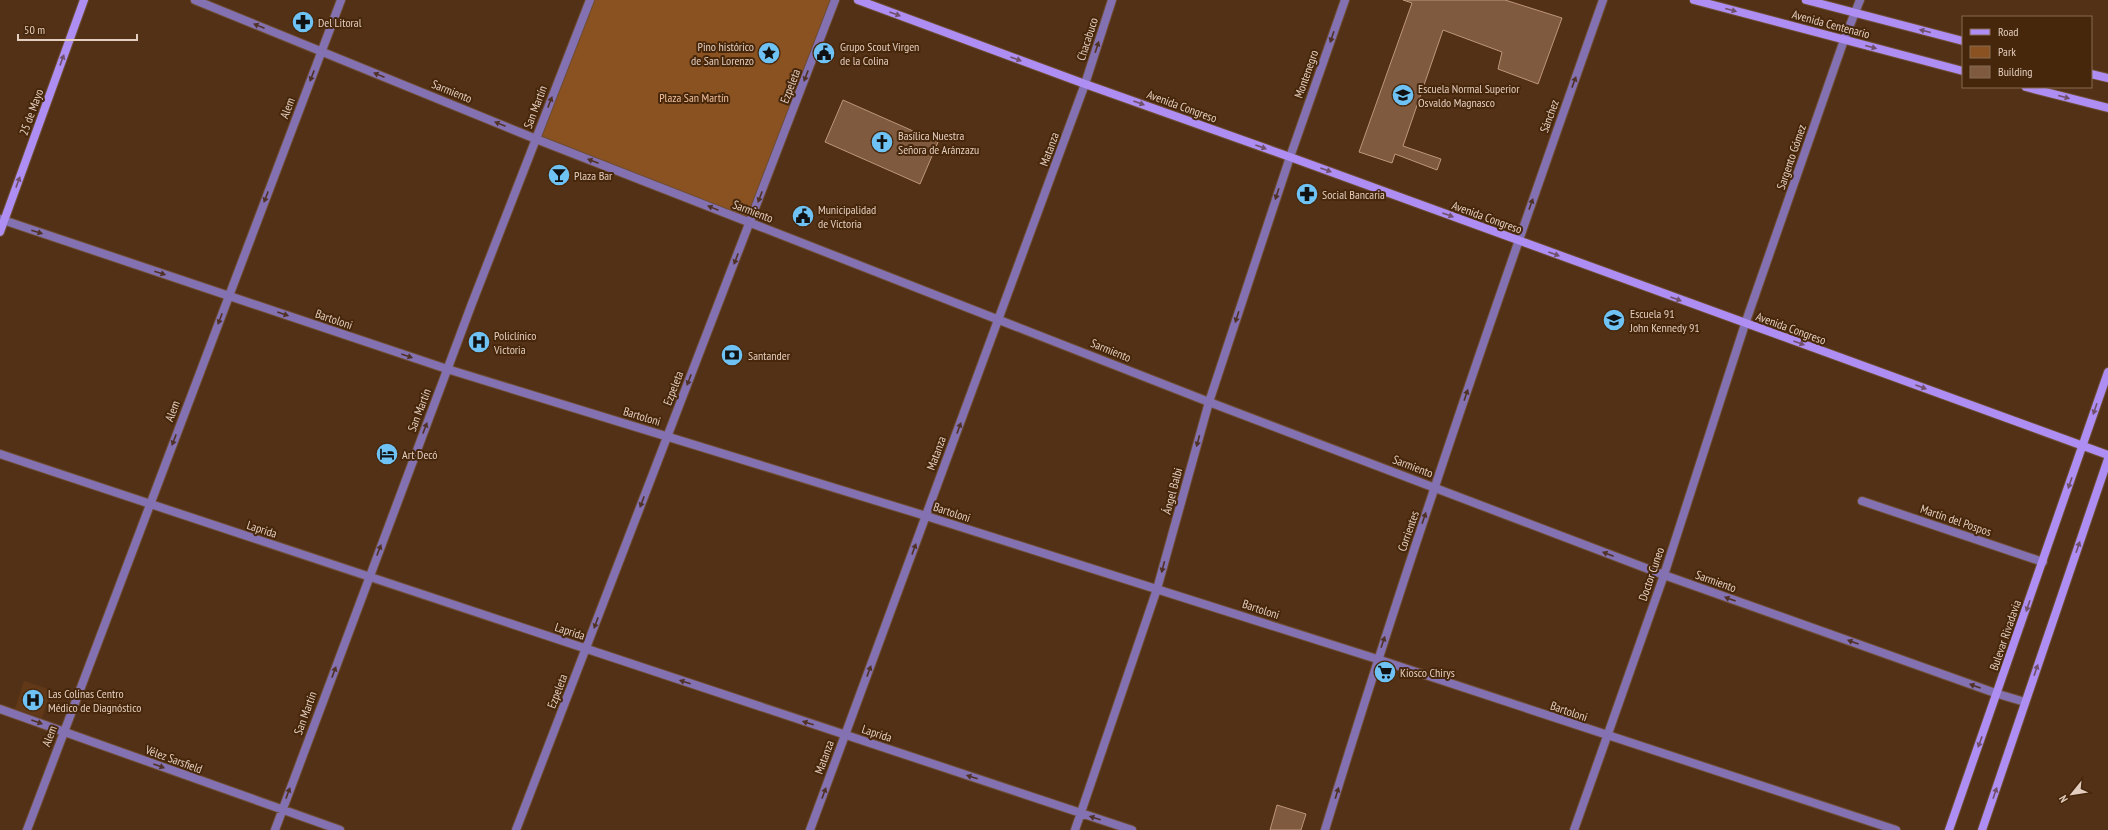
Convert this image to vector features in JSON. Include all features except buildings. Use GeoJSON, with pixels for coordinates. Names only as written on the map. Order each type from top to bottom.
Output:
{"type":"FeatureCollection","features":[{"type":"Feature","properties":{"kind":"street","name":"25 de Mayo"},"geometry":{"type":"LineString","coordinates":[[0,232],[2,220],[84,0]]}},
{"type":"Feature","properties":{"kind":"street","name":"Sarmiento"},"geometry":{"type":"LineString","coordinates":[[194,0],[750,223],[999,318],[1209,402],[1664,575],[1998,694],[2026,702]]}},
{"type":"Feature","properties":{"kind":"street","name":"Alem"},"geometry":{"type":"LineString","coordinates":[[27,830],[341,0]]}},
{"type":"Feature","properties":{"kind":"street","name":"San Martín"},"geometry":{"type":"LineString","coordinates":[[275,830],[447,370],[590,0]]}},
{"type":"Feature","properties":{"kind":"street","name":"Ezpeleta"},"geometry":{"type":"LineString","coordinates":[[516,830],[835,0]]}},
{"type":"Feature","properties":{"kind":"street","name":"Avenida Congreso"},"geometry":{"type":"LineString","coordinates":[[858,0],[1085,84],[1290,157],[2108,455]]}},
{"type":"Feature","properties":{"kind":"street","name":"Chacabuco"},"geometry":{"type":"LineString","coordinates":[[1085,84],[1112,0]]}},
{"type":"Feature","properties":{"kind":"street","name":"Montenegro"},"geometry":{"type":"LineString","coordinates":[[1290,157],[1345,0]]}},
{"type":"Feature","properties":{"kind":"street","name":"Sánchez"},"geometry":{"type":"LineString","coordinates":[[1518,241],[1603,0]]}},
{"type":"Feature","properties":{"kind":"street","name":"Avenida Centenario"},"geometry":{"type":"LineString","coordinates":[[1694,0],[1962,71]]}},
{"type":"Feature","properties":{"kind":"street","name":"Avenida Centenario"},"geometry":{"type":"LineString","coordinates":[[1806,0],[1962,41]]}},
{"type":"Feature","properties":{"kind":"street","name":"Sargento Gómez"},"geometry":{"type":"LineString","coordinates":[[1745,324],[1844,40],[1860,0]]}},
{"type":"Feature","properties":{"kind":"street"},"geometry":{"type":"LineString","coordinates":[[2092,74],[2108,78]]}},
{"type":"Feature","properties":{"kind":"street","name":"Matanza"},"geometry":{"type":"LineString","coordinates":[[810,830],[1085,84]]}},
{"type":"Feature","properties":{"kind":"street"},"geometry":{"type":"LineString","coordinates":[[2030,88],[2108,108]]}},
{"type":"Feature","properties":{"kind":"street","name":"Ángel Balbi"},"geometry":{"type":"LineString","coordinates":[[1075,830],[1157,589],[1209,402],[1290,157]]}},
{"type":"Feature","properties":{"kind":"street","name":"Bartoloni"},"geometry":{"type":"LineString","coordinates":[[2,220],[447,370],[668,436],[1157,589],[1377,659],[1896,830]]}},
{"type":"Feature","properties":{"kind":"street","name":"Corrientes"},"geometry":{"type":"LineString","coordinates":[[1325,830],[1377,659],[1518,241]]}},
{"type":"Feature","properties":{"kind":"street","name":"Doctor Cuneo"},"geometry":{"type":"LineString","coordinates":[[1574,830],[1664,575],[1745,324]]}},
{"type":"Feature","properties":{"kind":"street","name":"Bulevar Rivadavia"},"geometry":{"type":"LineString","coordinates":[[1949,830],[1998,694],[2108,372]]}},
{"type":"Feature","properties":{"kind":"street","name":"Laprida"},"geometry":{"type":"LineString","coordinates":[[0,454],[1132,830]]}},
{"type":"Feature","properties":{"kind":"street"},"geometry":{"type":"LineString","coordinates":[[1982,830],[2108,459]]}},
{"type":"Feature","properties":{"kind":"street","name":"Martín del Pospos"},"geometry":{"type":"LineString","coordinates":[[1862,501],[2043,562]]}},
{"type":"Feature","properties":{"kind":"street","name":"Vélez Sarsfield"},"geometry":{"type":"LineString","coordinates":[[0,709],[340,830]]}},
{"type":"Feature","properties":{"kind":"shaded area","name":"Las Colinas Centro Médico de Diagnóstico"},"geometry":{"type":"Polygon","coordinates":[[[24,681],[51,690],[42,718],[15,709],[24,681]]]}},
{"type":"Feature","properties":{"kind":"green space","name":"Plaza San Martín"},"geometry":{"type":"Polygon","coordinates":[[[590,0],[835,0],[750,223],[536,139],[590,0]]]}},
{"type":"Feature","properties":{"kind":"place","name":"Del Litoral"},"geometry":{"type":"Point","coordinates":[303,22]}},
{"type":"Feature","properties":{"kind":"place","name":"Pino histórico de San Lorenzo"},"geometry":{"type":"Point","coordinates":[769,53]}},
{"type":"Feature","properties":{"kind":"place","name":"Grupo Scout Virgen de la Colina"},"geometry":{"type":"Point","coordinates":[824,53]}},
{"type":"Feature","properties":{"kind":"place","name":"Escuela Normal Superior Osvaldo Magnasco"},"geometry":{"type":"Point","coordinates":[1403,95]}},
{"type":"Feature","properties":{"kind":"place","name":"Basílica Nuestra Señora de Aránzazu"},"geometry":{"type":"Point","coordinates":[882,142]}},
{"type":"Feature","properties":{"kind":"place","name":"Plaza Bar"},"geometry":{"type":"Point","coordinates":[559,175]}},
{"type":"Feature","properties":{"kind":"place","name":"Social Bancaria"},"geometry":{"type":"Point","coordinates":[1307,194]}},
{"type":"Feature","properties":{"kind":"place","name":"Municipalidad de Victoria"},"geometry":{"type":"Point","coordinates":[803,216]}},
{"type":"Feature","properties":{"kind":"place","name":"Escuela 91 John Kennedy 91"},"geometry":{"type":"Point","coordinates":[1614,320]}},
{"type":"Feature","properties":{"kind":"place","name":"Policlínico Victoria"},"geometry":{"type":"Point","coordinates":[479,342]}},
{"type":"Feature","properties":{"kind":"place","name":"Santander"},"geometry":{"type":"Point","coordinates":[732,355]}},
{"type":"Feature","properties":{"kind":"place","name":"Art Decó"},"geometry":{"type":"Point","coordinates":[387,454]}},
{"type":"Feature","properties":{"kind":"place","name":"Kiosco Chirys"},"geometry":{"type":"Point","coordinates":[1385,672]}},
{"type":"Feature","properties":{"kind":"place","name":"Las Colinas Centro Médico de Diagnóstico"},"geometry":{"type":"Point","coordinates":[33,700]}}]}
